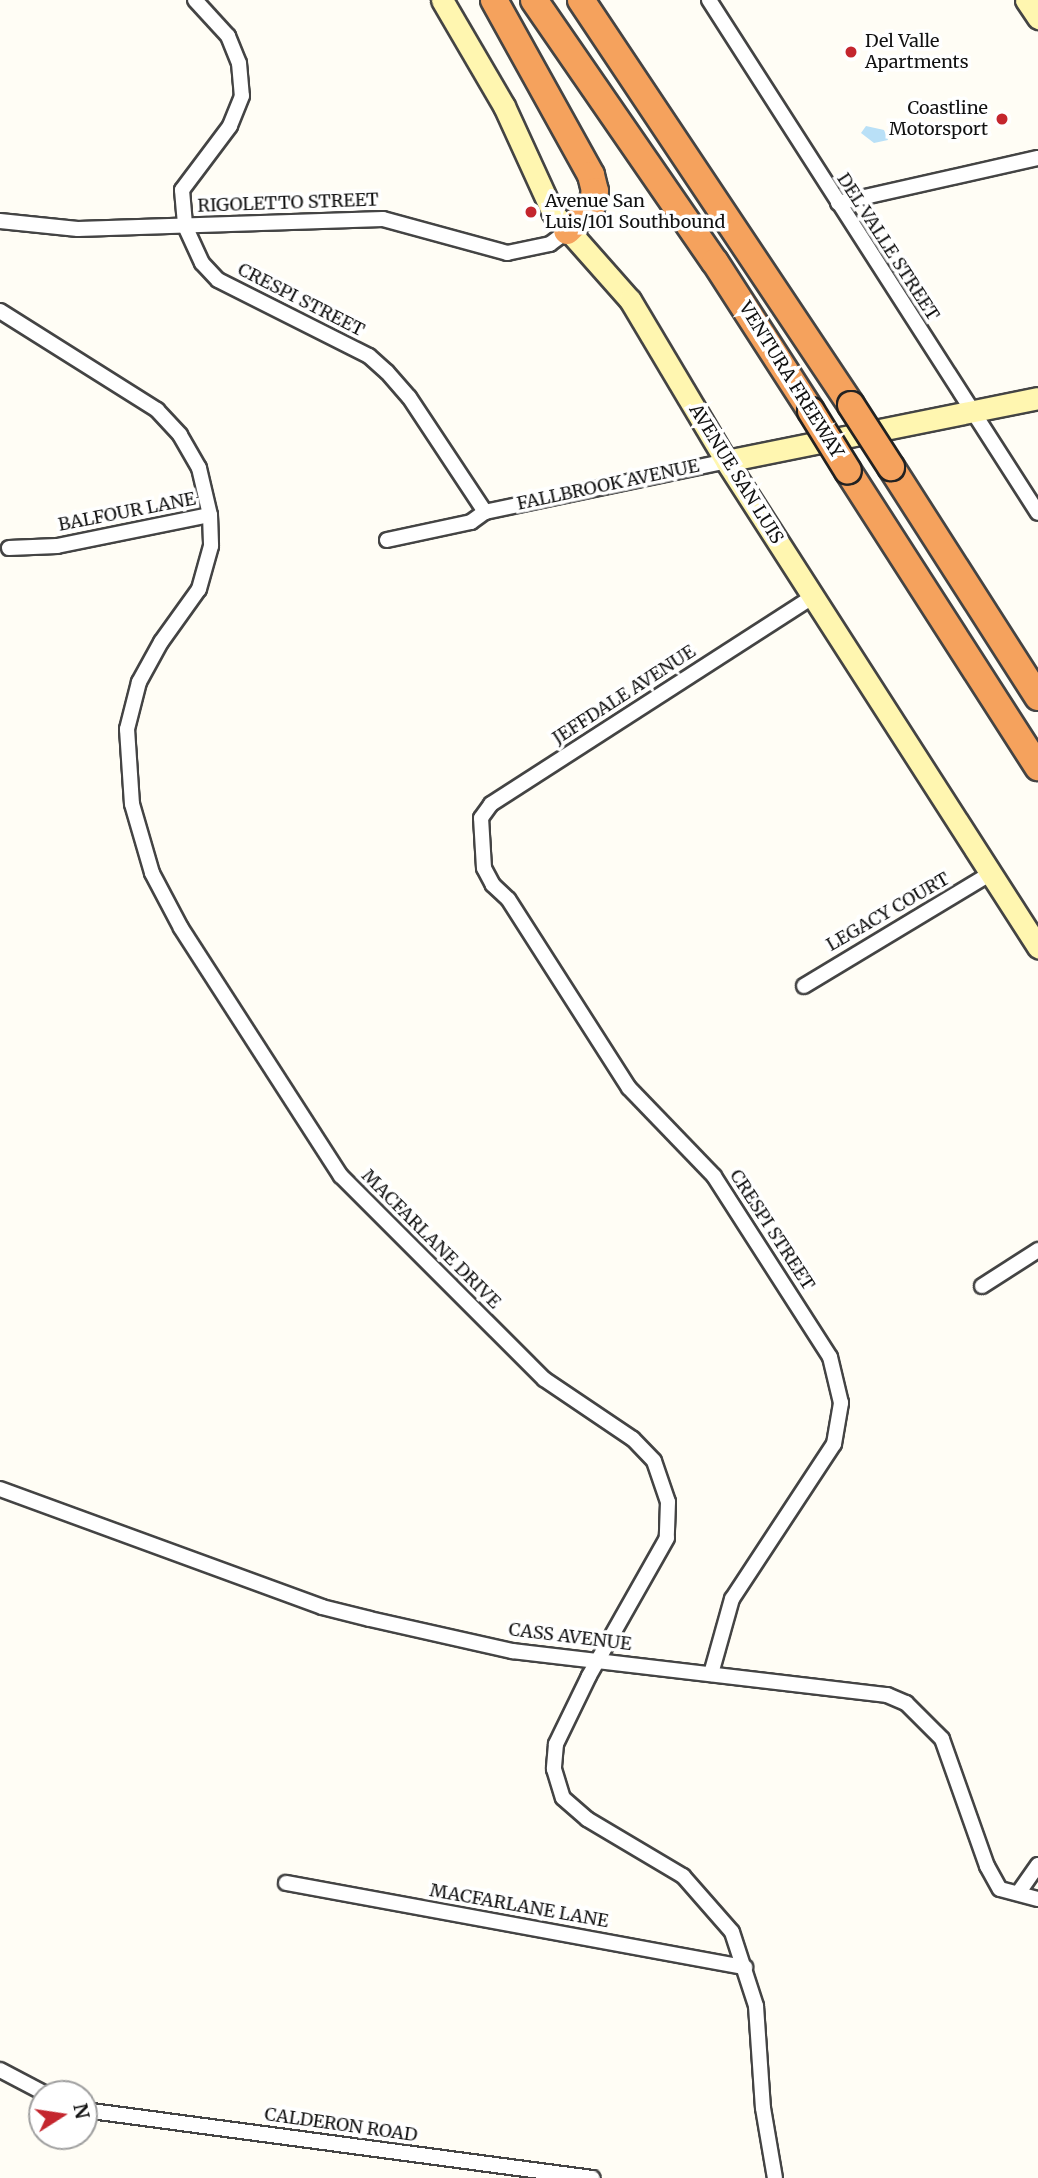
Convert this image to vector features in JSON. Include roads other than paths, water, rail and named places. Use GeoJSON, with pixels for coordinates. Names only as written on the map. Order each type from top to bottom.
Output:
{"type":"FeatureCollection","features":[{"type":"Feature","properties":{"kind":"highway"},"geometry":{"type":"LineString","coordinates":[[494,0],[591,175],[595,191],[590,208],[567,231]]}},
{"type":"Feature","properties":{"kind":"highway","name":"VENTURA FREEWAY"},"geometry":{"type":"LineString","coordinates":[[534,0],[715,262],[1038,768]]}},
{"type":"Feature","properties":{"kind":"highway","name":"VENTURA FREEWAY"},"geometry":{"type":"LineString","coordinates":[[580,0],[851,405],[1038,697]]}},
{"type":"Feature","properties":{"kind":"street","name":"CRESPI STREET"},"geometry":{"type":"LineString","coordinates":[[195,0],[228,36],[239,63],[242,96],[230,126],[182,190],[185,226],[202,263],[218,280],[369,356],[409,397],[485,512]]}},
{"type":"Feature","properties":{"kind":"street","name":"AVENUE SAN LUIS"},"geometry":{"type":"LineString","coordinates":[[442,0],[504,106],[538,186],[567,231],[630,300],[726,461],[1038,947]]}},
{"type":"Feature","properties":{"kind":"street","name":"DEL VALLE STREET"},"geometry":{"type":"LineString","coordinates":[[709,0],[1038,513]]}},
{"type":"Feature","properties":{"kind":"street"},"geometry":{"type":"LineString","coordinates":[[1026,0],[1038,18]]}},
{"type":"Feature","properties":{"kind":"street"},"geometry":{"type":"LineString","coordinates":[[838,203],[1038,158]]}},
{"type":"Feature","properties":{"kind":"street","name":"RIGOLETTO STREET"},"geometry":{"type":"LineString","coordinates":[[0,221],[78,229],[383,219],[507,253],[550,244],[567,231]]}},
{"type":"Feature","properties":{"kind":"street","name":"MACFARLANE DRIVE"},"geometry":{"type":"LineString","coordinates":[[0,311],[157,410],[180,435],[199,468],[211,515],[211,546],[199,589],[161,642],[139,682],[127,729],[132,804],[152,873],[196,951],[341,1176],[544,1379],[633,1439],[654,1461],[668,1502],[667,1538],[556,1744],[554,1769],[563,1798],[587,1819],[683,1876],[732,1932],[755,2006],[763,2108],[775,2178]]}},
{"type":"Feature","properties":{"kind":"street","name":"FALLBROOK AVENUE"},"geometry":{"type":"LineString","coordinates":[[387,540],[471,522],[485,512],[1038,398]]}},
{"type":"Feature","properties":{"kind":"street","name":"BALFOUR LANE"},"geometry":{"type":"LineString","coordinates":[[9,548],[57,546],[211,515]]}},
{"type":"Feature","properties":{"kind":"street","name":"JEFFDALE AVENUE"},"geometry":{"type":"LineString","coordinates":[[480,842],[481,818],[491,804],[812,597]]}},
{"type":"Feature","properties":{"kind":"street","name":"CRESPI STREET"},"geometry":{"type":"LineString","coordinates":[[480,842],[484,868],[493,885],[508,899],[629,1087],[714,1176],[830,1357],[841,1403],[834,1444],[732,1599],[711,1674]]}},
{"type":"Feature","properties":{"kind":"street","name":"LEGACY COURT"},"geometry":{"type":"LineString","coordinates":[[804,986],[991,873]]}},
{"type":"Feature","properties":{"kind":"street"},"geometry":{"type":"LineString","coordinates":[[982,1286],[1038,1250]]}},
{"type":"Feature","properties":{"kind":"street","name":"CASS AVENUE"},"geometry":{"type":"LineString","coordinates":[[0,1489],[322,1607],[512,1651],[887,1695],[906,1703],[942,1739],[987,1866],[1000,1889],[1038,1899]]}},
{"type":"Feature","properties":{"kind":"street"},"geometry":{"type":"LineString","coordinates":[[1019,1892],[1038,1865]]}},
{"type":"Feature","properties":{"kind":"street","name":"MACFARLANE LANE"},"geometry":{"type":"LineString","coordinates":[[286,1883],[745,1967]]}},
{"type":"Feature","properties":{"kind":"street"},"geometry":{"type":"LineString","coordinates":[[0,2070],[28,2085]]}},
{"type":"Feature","properties":{"kind":"street","name":"CALDERON ROAD"},"geometry":{"type":"LineString","coordinates":[[98,2112],[592,2178]]}},
{"type":"Feature","properties":{"kind":"water"},"geometry":{"type":"Polygon","coordinates":[[[866,126],[884,130],[888,140],[874,143],[861,133],[866,126]]]}},
{"type":"Feature","properties":{"kind":"place","name":"Del Valle Apartments"},"geometry":{"type":"Point","coordinates":[851,52]}},
{"type":"Feature","properties":{"kind":"place","name":"Coastline Motorsport"},"geometry":{"type":"Point","coordinates":[1002,119]}},
{"type":"Feature","properties":{"kind":"place","name":"Avenue San Luis/101 Southbound"},"geometry":{"type":"Point","coordinates":[531,212]}}]}
